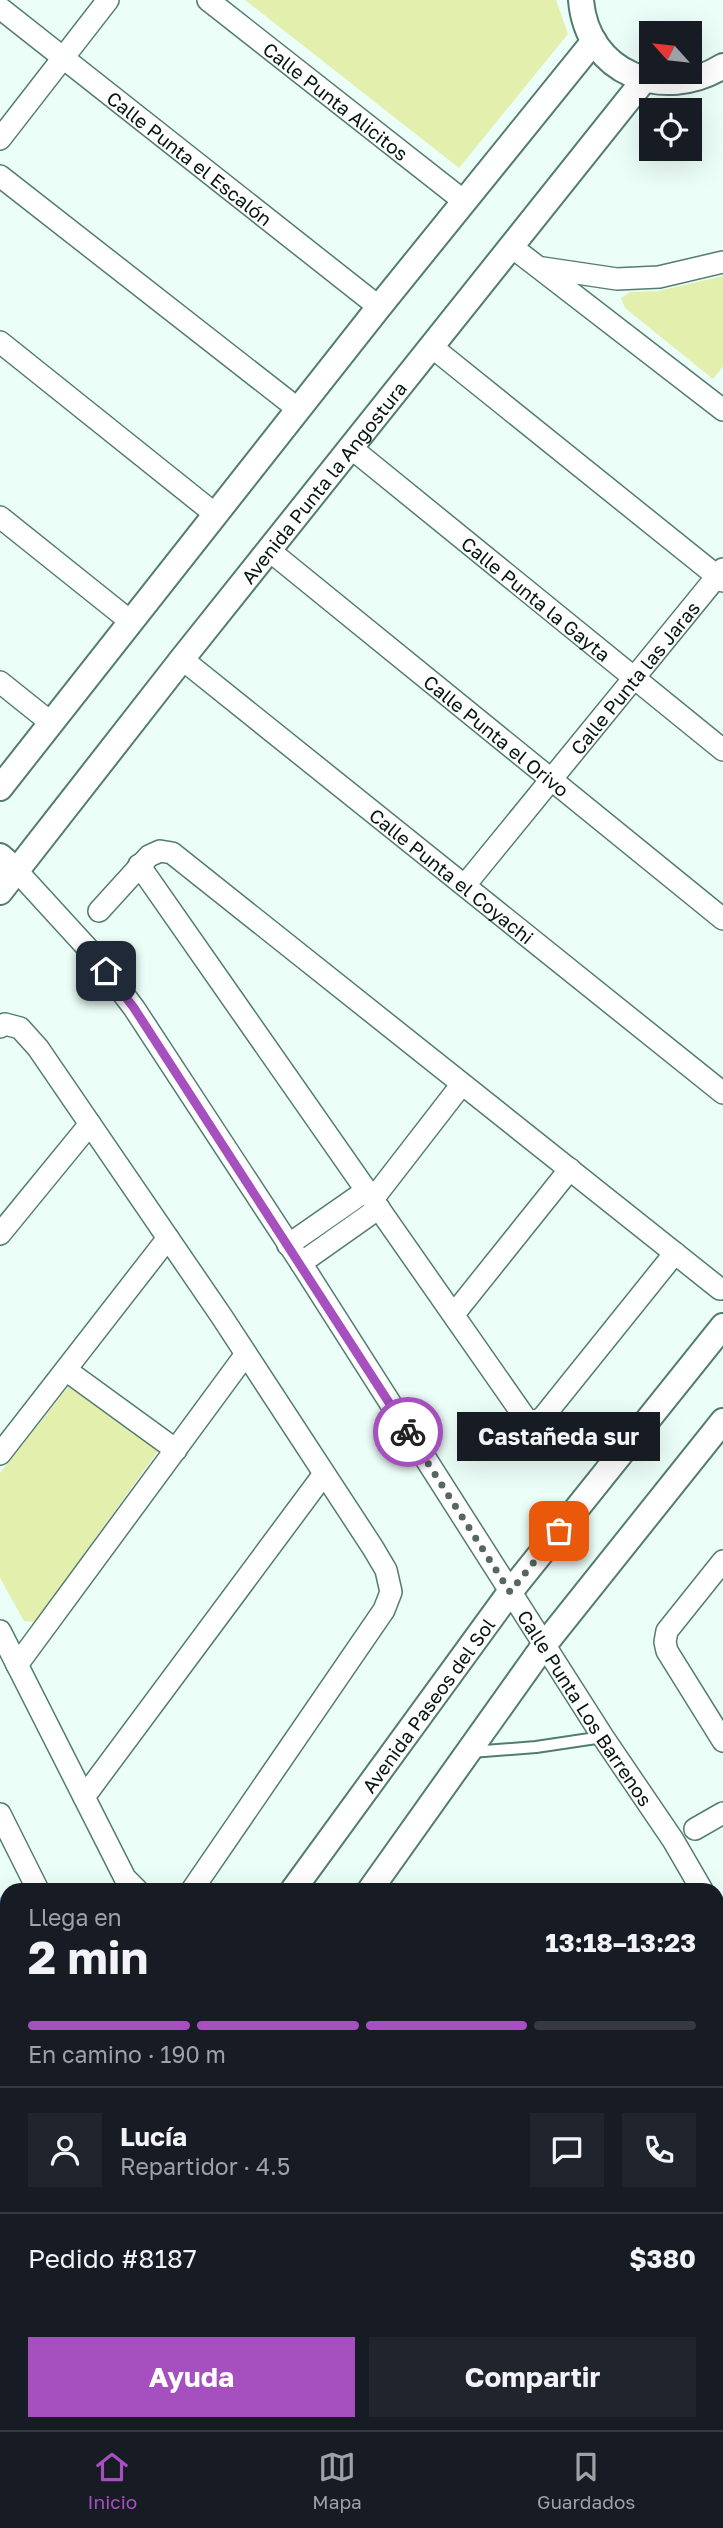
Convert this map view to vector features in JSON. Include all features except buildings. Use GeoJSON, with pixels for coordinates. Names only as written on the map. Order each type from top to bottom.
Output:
{"type":"FeatureCollection","features":[{"type":"Feature","properties":{"kind":"street"},"geometry":{"type":"LineString","coordinates":[[0,139],[108,0]]}},
{"type":"Feature","properties":{"kind":"street","name":"Calle Punta Alicitos"},"geometry":{"type":"LineString","coordinates":[[208,0],[464,202]]}},
{"type":"Feature","properties":{"kind":"street"},"geometry":{"type":"LineString","coordinates":[[581,0],[584,18],[601,51],[621,69],[639,78]]}},
{"type":"Feature","properties":{"kind":"street","name":"Calle Punta el Escalón"},"geometry":{"type":"LineString","coordinates":[[0,8],[379,307]]}},
{"type":"Feature","properties":{"kind":"street"},"geometry":{"type":"LineString","coordinates":[[0,788],[379,307],[594,41]]}},
{"type":"Feature","properties":{"kind":"street"},"geometry":{"type":"LineString","coordinates":[[702,77],[723,66]]}},
{"type":"Feature","properties":{"kind":"street","name":"Avenida Punta la Angostura"},"geometry":{"type":"LineString","coordinates":[[0,892],[8,863],[270,551],[641,84]]}},
{"type":"Feature","properties":{"kind":"street"},"geometry":{"type":"LineString","coordinates":[[0,176],[298,410]]}},
{"type":"Feature","properties":{"kind":"street"},"geometry":{"type":"LineString","coordinates":[[512,247],[723,410]]}},
{"type":"Feature","properties":{"kind":"street"},"geometry":{"type":"LineString","coordinates":[[541,268],[617,279],[659,277],[723,262]]}},
{"type":"Feature","properties":{"kind":"street"},"geometry":{"type":"LineString","coordinates":[[0,342],[215,514]]}},
{"type":"Feature","properties":{"kind":"street"},"geometry":{"type":"LineString","coordinates":[[432,347],[721,576]]}},
{"type":"Feature","properties":{"kind":"street","name":"Calle Punta la Gayta"},"geometry":{"type":"LineString","coordinates":[[350,447],[723,750]]}},
{"type":"Feature","properties":{"kind":"street"},"geometry":{"type":"LineString","coordinates":[[0,517],[131,621]]}},
{"type":"Feature","properties":{"kind":"street","name":"Calle Punta el Orivo"},"geometry":{"type":"LineString","coordinates":[[270,551],[723,919]]}},
{"type":"Feature","properties":{"kind":"street","name":"Calle Punta las Jaras"},"geometry":{"type":"LineString","coordinates":[[466,886],[721,576]]}},
{"type":"Feature","properties":{"kind":"street","name":"Calle Punta el Coyachi"},"geometry":{"type":"LineString","coordinates":[[182,659],[723,1093]]}},
{"type":"Feature","properties":{"kind":"street"},"geometry":{"type":"LineString","coordinates":[[0,682],[50,722]]}},
{"type":"Feature","properties":{"kind":"street"},"geometry":{"type":"LineString","coordinates":[[99,911],[149,856],[160,852],[173,853],[720,1289]]}},
{"type":"Feature","properties":{"kind":"street","name":"Calle Punta Los Barrenos"},"geometry":{"type":"LineString","coordinates":[[8,863],[92,953],[134,1008],[301,1263],[603,1737],[673,1840],[698,1883]]}},
{"type":"Feature","properties":{"kind":"street"},"geometry":{"type":"LineString","coordinates":[[139,864],[526,1419],[537,1422],[544,1416],[675,1253]]}},
{"type":"Feature","properties":{"kind":"street"},"geometry":{"type":"LineString","coordinates":[[0,1027],[5,1024],[20,1028],[38,1048],[246,1354],[386,1570],[391,1592],[384,1610],[197,1883]]}},
{"type":"Feature","properties":{"kind":"street"},"geometry":{"type":"LineString","coordinates":[[301,1263],[373,1199],[463,1084]]}},
{"type":"Feature","properties":{"kind":"street"},"geometry":{"type":"LineString","coordinates":[[0,1234],[90,1124]]}},
{"type":"Feature","properties":{"kind":"street"},"geometry":{"type":"LineString","coordinates":[[454,1314],[569,1169]]}},
{"type":"Feature","properties":{"kind":"street"},"geometry":{"type":"LineString","coordinates":[[288,1245],[373,1199]]}},
{"type":"Feature","properties":{"kind":"street"},"geometry":{"type":"LineString","coordinates":[[0,1454],[168,1238]]}},
{"type":"Feature","properties":{"kind":"street","name":"Avenida Paseos del Sol"},"geometry":{"type":"LineString","coordinates":[[298,1883],[510,1592],[723,1326]]}},
{"type":"Feature","properties":{"kind":"street"},"geometry":{"type":"LineString","coordinates":[[17,1665],[246,1354]]}},
{"type":"Feature","properties":{"kind":"street"},"geometry":{"type":"LineString","coordinates":[[66,1370],[176,1450]]}},
{"type":"Feature","properties":{"kind":"street"},"geometry":{"type":"LineString","coordinates":[[375,1883],[545,1644],[723,1421]]}},
{"type":"Feature","properties":{"kind":"street"},"geometry":{"type":"LineString","coordinates":[[84,1797],[324,1474]]}},
{"type":"Feature","properties":{"kind":"street"},"geometry":{"type":"LineString","coordinates":[[720,1572],[667,1631],[665,1642],[667,1651],[723,1741]]}},
{"type":"Feature","properties":{"kind":"street"},"geometry":{"type":"LineString","coordinates":[[0,1631],[125,1878],[130,1883]]}},
{"type":"Feature","properties":{"kind":"street"},"geometry":{"type":"LineString","coordinates":[[695,1829],[723,1813]]}},
{"type":"Feature","properties":{"kind":"street"},"geometry":{"type":"LineString","coordinates":[[0,1814],[34,1883]]}},
{"type":"Feature","properties":{"kind":"lane"},"geometry":{"type":"LineString","coordinates":[[467,1753],[536,1747],[603,1737]]}},
{"type":"Feature","properties":{"kind":"green space"},"geometry":{"type":"Polygon","coordinates":[[[245,0],[556,0],[568,34],[459,168],[245,0]]]}},
{"type":"Feature","properties":{"kind":"green space"},"geometry":{"type":"Polygon","coordinates":[[[723,276],[723,366],[713,379],[625,308],[621,298],[630,292],[658,291],[723,276]]]}},
{"type":"Feature","properties":{"kind":"green space"},"geometry":{"type":"Polygon","coordinates":[[[78,1386],[156,1442],[158,1451],[35,1622],[24,1621],[0,1578],[0,1473],[68,1387],[78,1386]]]}},
{"type":"Feature","properties":{"kind":"way so far"},"geometry":{"type":"LineString","coordinates":[[408,1432],[510,1592],[559,1531]]}},
{"type":"Feature","properties":{"kind":"place","name":"Castañeda sur"},"geometry":{"type":"Point","coordinates":[559,1531]}},
{"type":"Feature","properties":{"kind":"route"},"geometry":{"type":"LineString","coordinates":[[106,971],[134,1008],[408,1432]]}}]}
